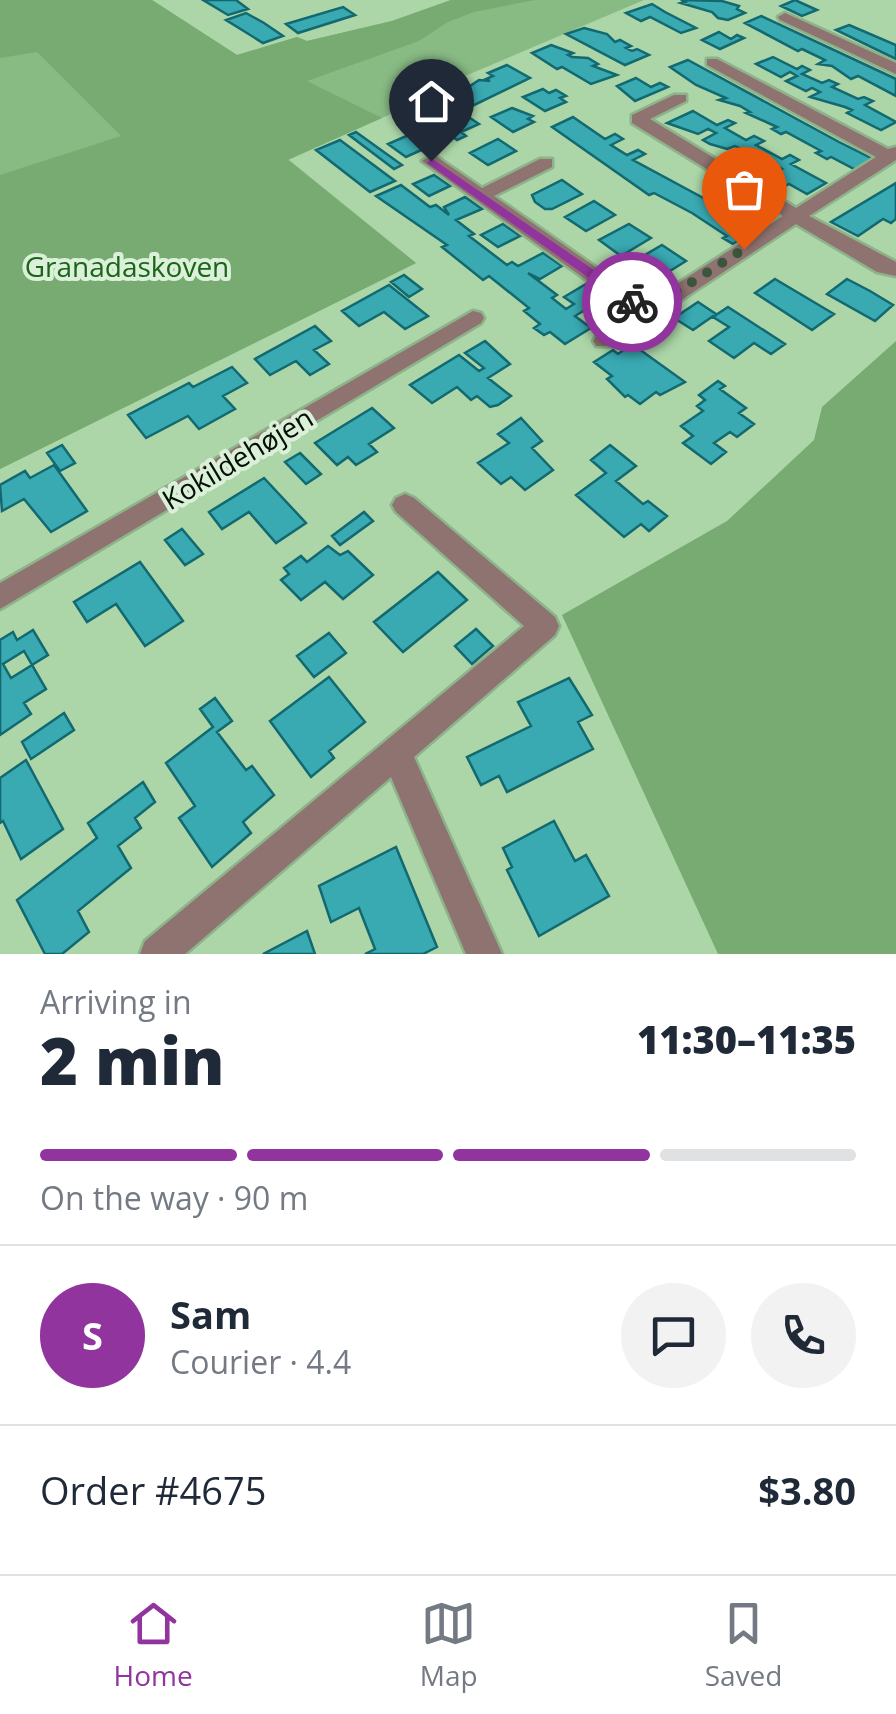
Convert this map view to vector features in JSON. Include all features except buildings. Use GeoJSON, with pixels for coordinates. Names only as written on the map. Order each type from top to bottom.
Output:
{"type":"FeatureCollection","features":[{"type":"Feature","properties":{"kind":"street"},"geometry":{"type":"LineString","coordinates":[[785,17],[896,69]]}},
{"type":"Feature","properties":{"kind":"street"},"geometry":{"type":"LineString","coordinates":[[712,62],[892,154]]}},
{"type":"Feature","properties":{"kind":"street"},"geometry":{"type":"LineString","coordinates":[[680,98],[638,120],[884,267],[896,269]]}},
{"type":"Feature","properties":{"kind":"street"},"geometry":{"type":"LineString","coordinates":[[604,342],[892,154]]}},
{"type":"Feature","properties":{"kind":"street"},"geometry":{"type":"LineString","coordinates":[[431,161],[645,312]]}},
{"type":"Feature","properties":{"kind":"street"},"geometry":{"type":"LineString","coordinates":[[480,196],[546,163]]}},
{"type":"Feature","properties":{"kind":"street","name":"Kokildehøjen"},"geometry":{"type":"LineString","coordinates":[[0,598],[473,318]]}},
{"type":"Feature","properties":{"kind":"street"},"geometry":{"type":"LineString","coordinates":[[166,951],[545,626],[405,505]]}},
{"type":"Feature","properties":{"kind":"street"},"geometry":{"type":"LineString","coordinates":[[396,752],[484,954]]}},
{"type":"Feature","properties":{"kind":"green space","name":"Granadaskoven"},"geometry":{"type":"Polygon","coordinates":[[[0,0],[152,0],[237,55],[297,37],[307,41],[392,21],[451,0],[644,0],[432,90],[425,99],[288,159],[416,263],[0,469],[0,0]]]}},
{"type":"Feature","properties":{"kind":"green space","name":"Granadaskoven"},"geometry":{"type":"Polygon","coordinates":[[[0,0],[152,0],[237,55],[297,37],[307,41],[392,21],[451,0],[535,0],[474,12],[448,22],[419,41],[307,81],[382,118],[288,160],[416,263],[0,469],[0,175],[121,136],[37,52],[0,58],[0,0]]]}},
{"type":"Feature","properties":{"kind":"green space"},"geometry":{"type":"Polygon","coordinates":[[[896,341],[896,954],[718,954],[562,615],[727,521],[814,440],[822,407],[896,341]]]}},
{"type":"Feature","properties":{"kind":"way so far"},"geometry":{"type":"LineString","coordinates":[[632,302],[645,312],[744,249]]}},
{"type":"Feature","properties":{"kind":"route"},"geometry":{"type":"LineString","coordinates":[[431,161],[632,302]]}}]}
